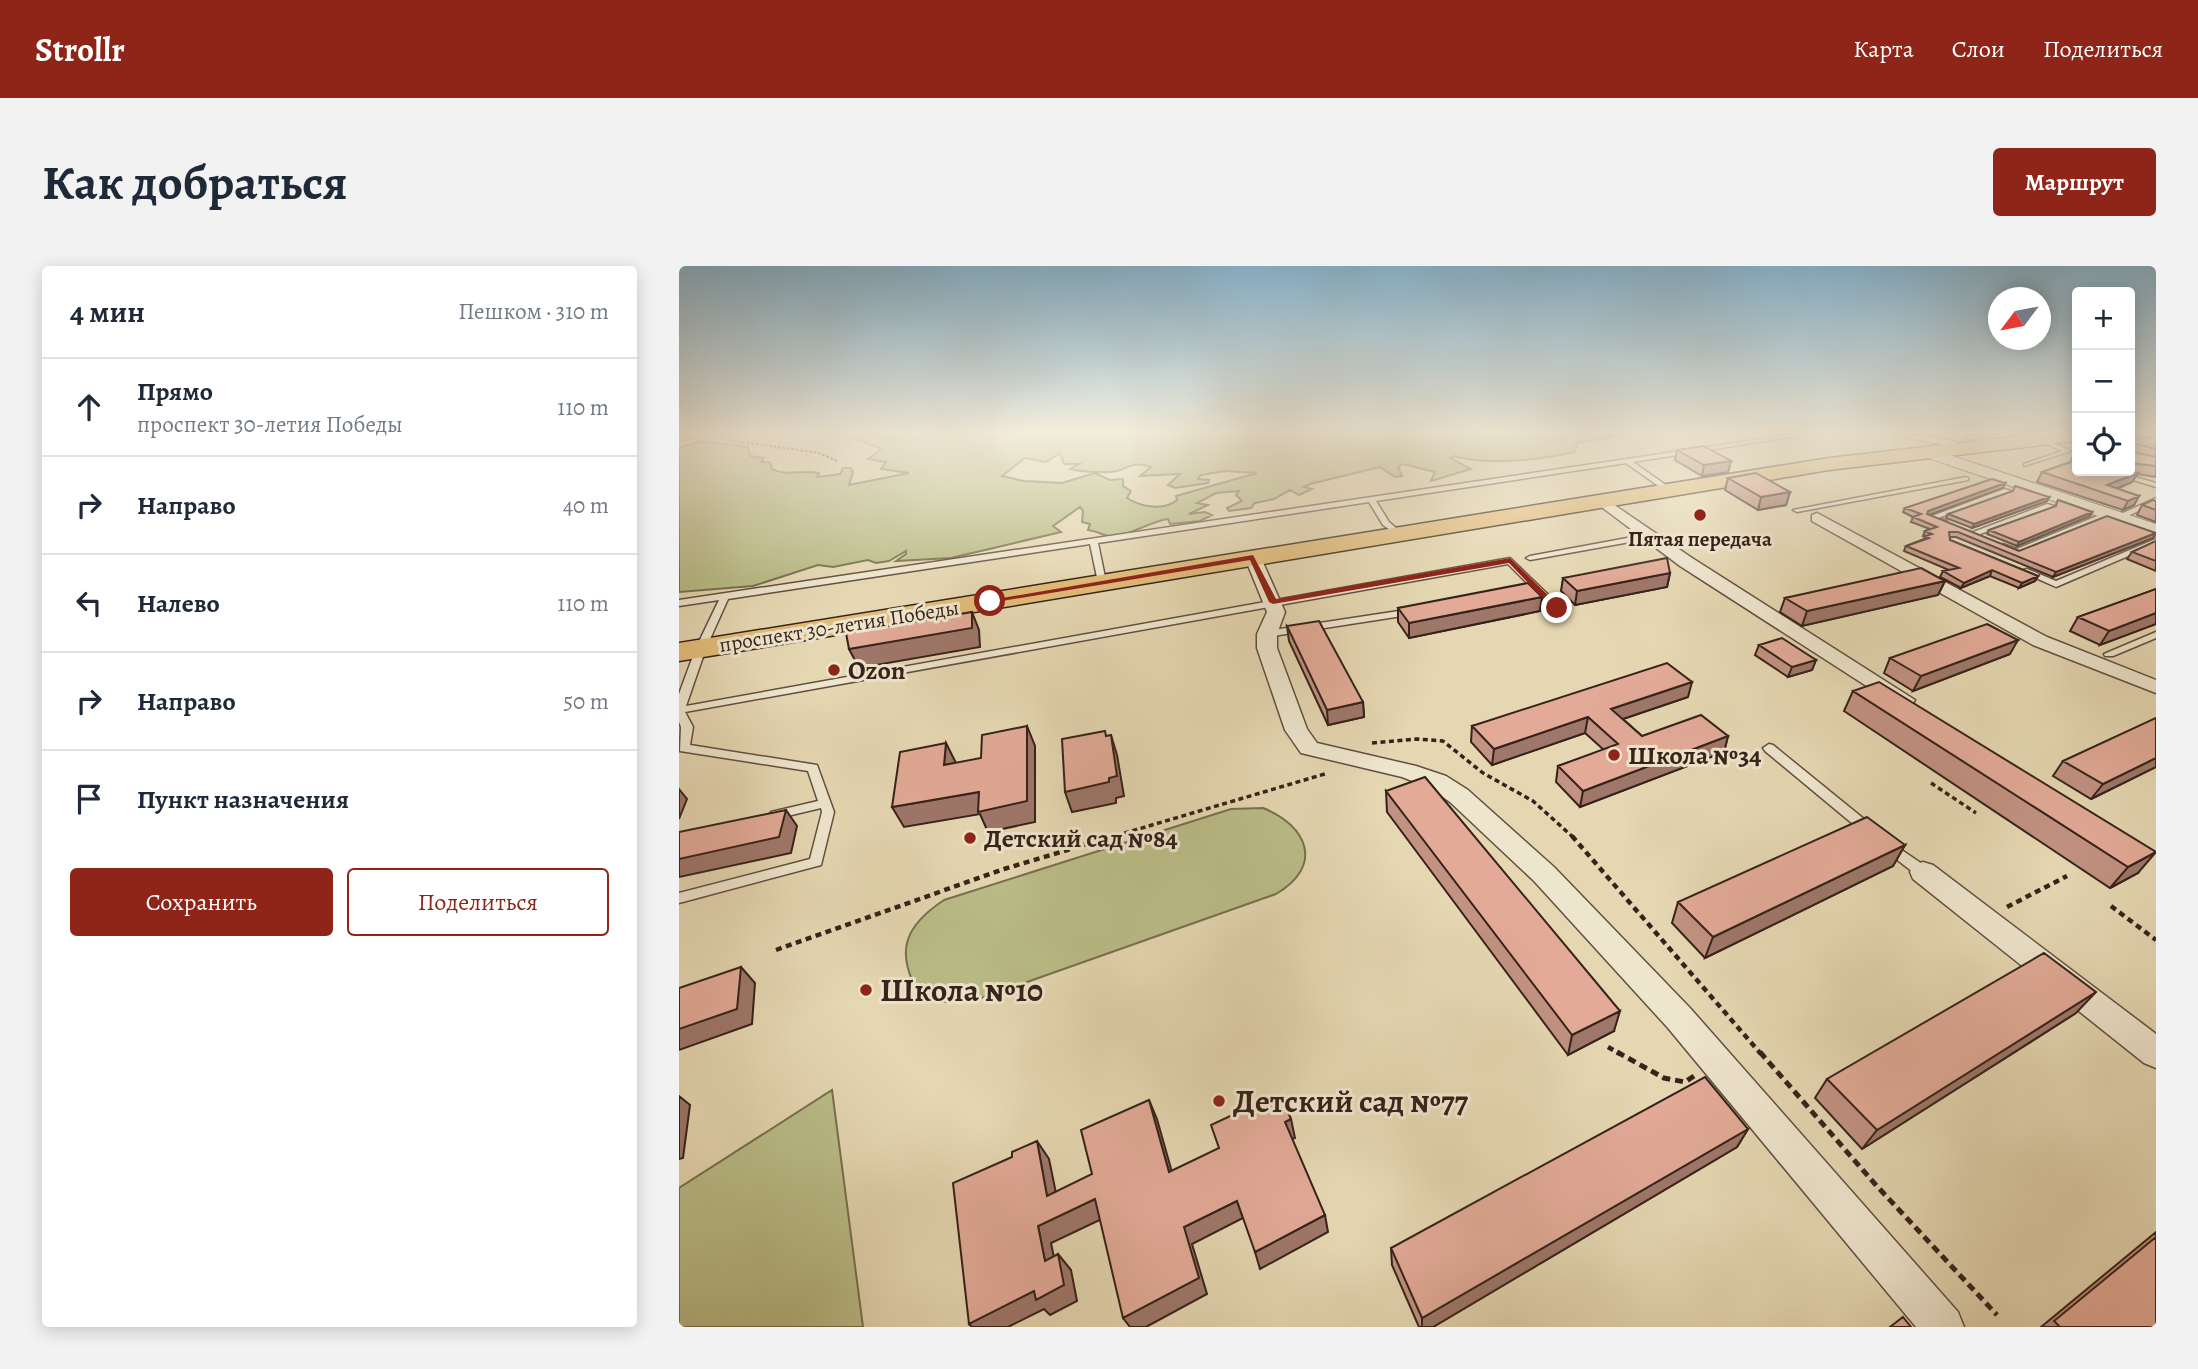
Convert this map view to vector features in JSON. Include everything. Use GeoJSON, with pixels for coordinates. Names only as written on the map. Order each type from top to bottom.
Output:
{"type":"FeatureCollection","features":[{"type":"Feature","properties":{"kind":"main road","name":"проспект 30-летия Победы"},"geometry":{"type":"LineString","coordinates":[[690,650],[1667,490],[1759,482]]}},
{"type":"Feature","properties":{"kind":"street"},"geometry":{"type":"LineString","coordinates":[[2013,482],[2156,530]]}},
{"type":"Feature","properties":{"kind":"street"},"geometry":{"type":"LineString","coordinates":[[1604,502],[1649,536],[1679,564],[1925,713]]}},
{"type":"Feature","properties":{"kind":"street"},"geometry":{"type":"LineString","coordinates":[[1803,510],[2041,641],[2156,687]]}},
{"type":"Feature","properties":{"kind":"street"},"geometry":{"type":"LineString","coordinates":[[1253,558],[1276,612],[1267,634],[1267,648],[1296,730],[1309,748],[1408,771],[1438,782],[1459,796],[1535,866],[1679,1018],[1943,1327]]}},
{"type":"Feature","properties":{"kind":"street"},"geometry":{"type":"LineString","coordinates":[[1923,873],[2156,1053]]}},
{"type":"Feature","properties":{"kind":"lane"},"geometry":{"type":"LineString","coordinates":[[679,603],[1489,482]]}},
{"type":"Feature","properties":{"kind":"lane"},"geometry":{"type":"LineString","coordinates":[[1655,482],[1667,490]]}},
{"type":"Feature","properties":{"kind":"lane"},"geometry":{"type":"LineString","coordinates":[[1803,510],[1953,482]]}},
{"type":"Feature","properties":{"kind":"lane"},"geometry":{"type":"LineString","coordinates":[[1951,526],[1931,518],[2007,491]]}},
{"type":"Feature","properties":{"kind":"lane"},"geometry":{"type":"LineString","coordinates":[[1371,499],[1386,523],[1399,534]]}},
{"type":"Feature","properties":{"kind":"lane"},"geometry":{"type":"LineString","coordinates":[[1994,543],[2017,552],[2156,500]]}},
{"type":"Feature","properties":{"kind":"lane"},"geometry":{"type":"LineString","coordinates":[[1972,534],[2050,506]]}},
{"type":"Feature","properties":{"kind":"lane"},"geometry":{"type":"LineString","coordinates":[[1962,530],[1983,538]]}},
{"type":"Feature","properties":{"kind":"lane"},"geometry":{"type":"LineString","coordinates":[[1529,558],[1649,536]]}},
{"type":"Feature","properties":{"kind":"lane"},"geometry":{"type":"LineString","coordinates":[[1093,541],[1102,582]]}},
{"type":"Feature","properties":{"kind":"lane"},"geometry":{"type":"LineString","coordinates":[[2010,565],[2056,584],[2156,541]]}},
{"type":"Feature","properties":{"kind":"lane"},"geometry":{"type":"LineString","coordinates":[[679,710],[1510,561],[1557,608]]}},
{"type":"Feature","properties":{"kind":"lane"},"geometry":{"type":"LineString","coordinates":[[1523,591],[1536,589]]}},
{"type":"Feature","properties":{"kind":"lane"},"geometry":{"type":"LineString","coordinates":[[679,898],[816,862],[828,812],[813,768],[684,748],[687,727],[679,710],[690,650],[726,597]]}},
{"type":"Feature","properties":{"kind":"lane"},"geometry":{"type":"LineString","coordinates":[[1267,634],[1428,609]]}},
{"type":"Feature","properties":{"kind":"lane"},"geometry":{"type":"LineString","coordinates":[[2109,654],[2156,635]]}},
{"type":"Feature","properties":{"kind":"lane"},"geometry":{"type":"LineString","coordinates":[[1769,748],[1923,873]]}},
{"type":"Feature","properties":{"kind":"lane"},"geometry":{"type":"LineString","coordinates":[[760,819],[825,803]]}},
{"type":"Feature","properties":{"kind":"path"},"geometry":{"type":"LineString","coordinates":[[1366,744],[1417,739],[1443,741],[1483,774],[1533,801],[1572,836],[1875,1184],[1997,1315]]}},
{"type":"Feature","properties":{"kind":"path"},"geometry":{"type":"LineString","coordinates":[[776,950],[1004,869],[1328,773]]}},
{"type":"Feature","properties":{"kind":"path"},"geometry":{"type":"LineString","coordinates":[[1931,783],[1976,813]]}},
{"type":"Feature","properties":{"kind":"path"},"geometry":{"type":"LineString","coordinates":[[1984,919],[2067,876]]}},
{"type":"Feature","properties":{"kind":"path"},"geometry":{"type":"LineString","coordinates":[[2111,906],[2156,940]]}},
{"type":"Feature","properties":{"kind":"path"},"geometry":{"type":"LineString","coordinates":[[1608,1047],[1664,1078]]}},
{"type":"Feature","properties":{"kind":"green space"},"geometry":{"type":"Polygon","coordinates":[[[679,482],[850,482],[849,485],[866,482],[1123,482],[1123,486],[1131,491],[1127,498],[1139,504],[1159,507],[1177,500],[1176,496],[1227,482],[1320,482],[1304,487],[1312,489],[1299,495],[1290,490],[1274,499],[1255,503],[1251,508],[1229,511],[1227,508],[1242,501],[1236,495],[1239,491],[1216,493],[1197,503],[1208,505],[1189,514],[1205,512],[1212,515],[1200,521],[1170,524],[1168,519],[1115,536],[1088,530],[1090,524],[1082,522],[1083,511],[1080,507],[1053,526],[1061,532],[951,558],[896,561],[906,554],[906,551],[889,561],[876,563],[868,560],[833,567],[818,565],[753,586],[679,592],[679,482]]]}},
{"type":"Feature","properties":{"kind":"green space"},"geometry":{"type":"Polygon","coordinates":[[[1172,482],[1208,482],[1175,488],[1168,485],[1172,482]]]}},
{"type":"Feature","properties":{"kind":"green space"},"geometry":{"type":"Polygon","coordinates":[[[1263,808],[1291,825],[1300,836],[1304,847],[1305,859],[1301,871],[1276,894],[973,1001],[943,1002],[920,996],[912,981],[907,967],[907,942],[919,920],[944,900],[1231,809],[1263,808]]]}},
{"type":"Feature","properties":{"kind":"green space"},"geometry":{"type":"Polygon","coordinates":[[[832,1090],[863,1327],[679,1327],[679,1188],[832,1090]]]}},
{"type":"Feature","properties":{"kind":"building"},"geometry":{"type":"Polygon","coordinates":[[[1734,482],[1771,482],[1790,492],[1761,497],[1734,482]]]}},
{"type":"Feature","properties":{"kind":"building"},"geometry":{"type":"Polygon","coordinates":[[[1984,482],[2000,482],[2005,483],[1928,511],[1927,514],[2019,551],[2107,516],[2156,533],[2056,572],[1958,532],[1949,532],[1950,540],[2038,576],[2022,583],[1992,570],[1964,583],[1943,571],[1959,568],[1906,546],[1929,538],[1925,536],[1932,534],[1925,531],[1937,527],[1913,517],[1921,514],[1905,508],[1984,482]]]}},
{"type":"Feature","properties":{"kind":"building"},"geometry":{"type":"Polygon","coordinates":[[[2070,482],[2116,482],[2107,485],[2139,496],[2128,501],[2070,482]]]}},
{"type":"Feature","properties":{"kind":"building"},"geometry":{"type":"Polygon","coordinates":[[[2015,486],[2049,497],[1974,524],[1948,514],[2013,491],[2015,486]]]}},
{"type":"Feature","properties":{"kind":"building"},"geometry":{"type":"Polygon","coordinates":[[[2058,500],[2092,512],[2019,542],[1989,530],[2056,506],[2058,500]]]}},
{"type":"Feature","properties":{"kind":"building"},"geometry":{"type":"Polygon","coordinates":[[[2156,501],[2156,510],[2142,505],[2156,501]]]}},
{"type":"Feature","properties":{"kind":"building"},"geometry":{"type":"Polygon","coordinates":[[[2156,541],[2156,561],[2132,552],[2156,541]]]}},
{"type":"Feature","properties":{"kind":"building"},"geometry":{"type":"Polygon","coordinates":[[[1667,558],[1670,573],[1577,591],[1563,578],[1667,558]]]}},
{"type":"Feature","properties":{"kind":"building"},"geometry":{"type":"Polygon","coordinates":[[[1921,568],[1945,581],[1807,611],[1785,598],[1921,568]]]}},
{"type":"Feature","properties":{"kind":"building"},"geometry":{"type":"Polygon","coordinates":[[[1528,583],[1542,597],[1409,623],[1398,608],[1528,583]]]}},
{"type":"Feature","properties":{"kind":"building"},"geometry":{"type":"Polygon","coordinates":[[[2156,589],[2156,613],[2109,631],[2078,617],[2156,589]]]}},
{"type":"Feature","properties":{"kind":"building"},"geometry":{"type":"Polygon","coordinates":[[[972,612],[972,628],[849,649],[846,633],[972,612]]]}},
{"type":"Feature","properties":{"kind":"building"},"geometry":{"type":"Polygon","coordinates":[[[1319,621],[1363,702],[1327,710],[1287,626],[1319,621]]]}},
{"type":"Feature","properties":{"kind":"building"},"geometry":{"type":"Polygon","coordinates":[[[1987,624],[2018,640],[1921,676],[1890,658],[1987,624]]]}},
{"type":"Feature","properties":{"kind":"building"},"geometry":{"type":"Polygon","coordinates":[[[1782,638],[1816,660],[1792,667],[1759,645],[1782,638]]]}},
{"type":"Feature","properties":{"kind":"building"},"geometry":{"type":"Polygon","coordinates":[[[1667,663],[1692,682],[1611,709],[1642,736],[1701,715],[1728,736],[1583,791],[1558,766],[1618,744],[1588,717],[1494,749],[1472,726],[1667,663]]]}},
{"type":"Feature","properties":{"kind":"building"},"geometry":{"type":"Polygon","coordinates":[[[1879,682],[2156,852],[2128,867],[1853,691],[1879,682]]]}},
{"type":"Feature","properties":{"kind":"building"},"geometry":{"type":"Polygon","coordinates":[[[2156,718],[2156,758],[2103,784],[2063,761],[2156,718]]]}},
{"type":"Feature","properties":{"kind":"building"},"geometry":{"type":"Polygon","coordinates":[[[1027,726],[1027,801],[978,812],[979,792],[892,807],[900,752],[946,743],[944,765],[981,758],[982,735],[1027,726]]]}},
{"type":"Feature","properties":{"kind":"building"},"geometry":{"type":"Polygon","coordinates":[[[1105,731],[1106,736],[1111,735],[1117,776],[1109,778],[1109,782],[1065,792],[1062,739],[1105,731]]]}},
{"type":"Feature","properties":{"kind":"building"},"geometry":{"type":"Polygon","coordinates":[[[1425,777],[1620,1011],[1572,1035],[1386,791],[1425,777]]]}},
{"type":"Feature","properties":{"kind":"building"},"geometry":{"type":"Polygon","coordinates":[[[786,810],[779,837],[679,859],[679,832],[786,810]]]}},
{"type":"Feature","properties":{"kind":"building"},"geometry":{"type":"Polygon","coordinates":[[[1867,817],[1905,845],[1713,937],[1678,902],[1867,817]]]}},
{"type":"Feature","properties":{"kind":"building"},"geometry":{"type":"Polygon","coordinates":[[[2044,953],[2096,992],[1877,1130],[1827,1079],[2044,953]]]}},
{"type":"Feature","properties":{"kind":"building"},"geometry":{"type":"Polygon","coordinates":[[[741,967],[737,1009],[679,1029],[679,988],[741,967]]]}},
{"type":"Feature","properties":{"kind":"building"},"geometry":{"type":"Polygon","coordinates":[[[1705,1077],[1748,1129],[1422,1318],[1391,1248],[1705,1077]]]}},
{"type":"Feature","properties":{"kind":"building"},"geometry":{"type":"Polygon","coordinates":[[[1273,1096],[1277,1103],[1283,1101],[1291,1119],[1285,1122],[1325,1215],[1255,1252],[1237,1201],[1184,1227],[1199,1278],[1123,1318],[1095,1199],[1038,1226],[1045,1261],[1058,1254],[1064,1285],[1036,1300],[1034,1291],[969,1324],[953,1183],[1012,1157],[1012,1152],[1037,1141],[1047,1196],[1092,1174],[1081,1130],[1149,1100],[1169,1172],[1219,1148],[1211,1125],[1273,1096]]]}},
{"type":"Feature","properties":{"kind":"building"},"geometry":{"type":"Polygon","coordinates":[[[2156,1237],[2156,1327],[2060,1327],[2054,1321],[2156,1237]]]}},
{"type":"Feature","properties":{"kind":"building"},"geometry":{"type":"Polygon","coordinates":[[[1903,1317],[1911,1327],[1890,1327],[1903,1317]]]}},
{"type":"Feature","properties":{"kind":"place","name":"Пятая передача"},"geometry":{"type":"Point","coordinates":[1700,515]}},
{"type":"Feature","properties":{"kind":"place","name":"Ozon"},"geometry":{"type":"Point","coordinates":[834,670]}},
{"type":"Feature","properties":{"kind":"place","name":"Школа №34"},"geometry":{"type":"Point","coordinates":[1614,755]}},
{"type":"Feature","properties":{"kind":"place","name":"Детский сад №84"},"geometry":{"type":"Point","coordinates":[970,838]}},
{"type":"Feature","properties":{"kind":"place","name":"Школа №10"},"geometry":{"type":"Point","coordinates":[866,990]}},
{"type":"Feature","properties":{"kind":"place","name":"Детский сад №77"},"geometry":{"type":"Point","coordinates":[1219,1101]}},
{"type":"Feature","properties":{"kind":"route"},"geometry":{"type":"LineString","coordinates":[[990,601],[1253,558],[1273,602],[1510,561],[1557,608]]}}]}
